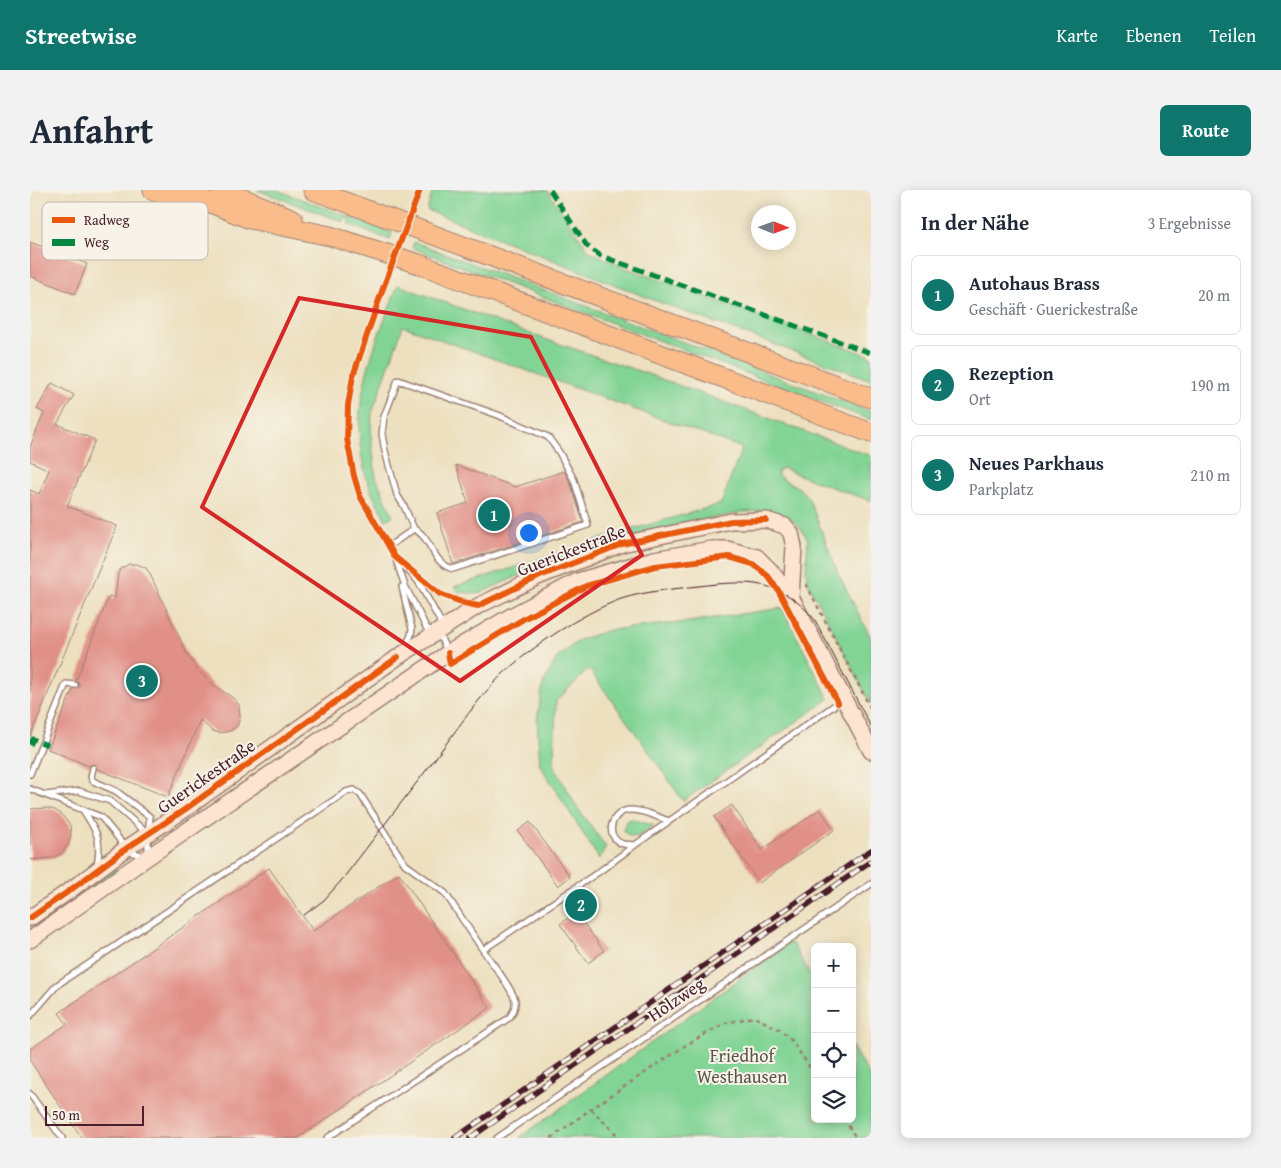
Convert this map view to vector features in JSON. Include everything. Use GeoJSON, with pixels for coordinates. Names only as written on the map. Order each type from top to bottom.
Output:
{"type":"FeatureCollection","features":[{"type":"Feature","properties":{"kind":"highway"},"geometry":{"type":"LineString","coordinates":[[153,190],[189,202]]}},
{"type":"Feature","properties":{"kind":"highway"},"geometry":{"type":"LineString","coordinates":[[179,190],[250,219]]}},
{"type":"Feature","properties":{"kind":"highway"},"geometry":{"type":"LineString","coordinates":[[222,190],[330,236]]}},
{"type":"Feature","properties":{"kind":"highway"},"geometry":{"type":"LineString","coordinates":[[313,190],[871,398]]}},
{"type":"Feature","properties":{"kind":"highway"},"geometry":{"type":"LineString","coordinates":[[208,208],[330,236],[419,264],[871,433]]}},
{"type":"Feature","properties":{"kind":"main road","name":"Guerickestraße"},"geometry":{"type":"LineString","coordinates":[[30,918],[398,657],[478,606],[540,576],[622,544],[731,522],[766,520],[785,526],[791,533],[794,547],[791,597]]}},
{"type":"Feature","properties":{"kind":"main road","name":"Guerickestraße"},"geometry":{"type":"LineString","coordinates":[[30,940],[148,856],[448,653],[511,616],[578,582],[654,559],[712,549],[727,549],[757,557],[791,597]]}},
{"type":"Feature","properties":{"kind":"main road"},"geometry":{"type":"LineString","coordinates":[[791,597],[871,751]]}},
{"type":"Feature","properties":{"kind":"lane"},"geometry":{"type":"LineString","coordinates":[[420,190],[382,291],[353,376],[348,405],[347,439],[360,496],[395,557],[405,586],[427,629],[438,631]]}},
{"type":"Feature","properties":{"kind":"lane"},"geometry":{"type":"LineString","coordinates":[[398,380],[498,416],[548,437],[560,452],[574,480],[588,525],[454,569],[446,567],[440,562],[424,538],[414,529],[397,495],[382,434],[384,417],[398,380]]}},
{"type":"Feature","properties":{"kind":"lane"},"geometry":{"type":"LineString","coordinates":[[389,546],[414,529]]}},
{"type":"Feature","properties":{"kind":"lane"},"geometry":{"type":"LineString","coordinates":[[395,557],[440,594],[478,606]]}},
{"type":"Feature","properties":{"kind":"lane"},"geometry":{"type":"LineString","coordinates":[[395,557],[418,581],[440,621],[438,631],[448,653]]}},
{"type":"Feature","properties":{"kind":"lane"},"geometry":{"type":"LineString","coordinates":[[395,557],[397,571],[407,601],[412,629],[410,639],[398,657]]}},
{"type":"Feature","properties":{"kind":"lane"},"geometry":{"type":"LineString","coordinates":[[30,774],[66,684],[75,685]]}},
{"type":"Feature","properties":{"kind":"lane"},"geometry":{"type":"LineString","coordinates":[[483,950],[600,871],[844,699]]}},
{"type":"Feature","properties":{"kind":"lane"},"geometry":{"type":"LineString","coordinates":[[30,789],[101,817],[124,850],[148,856],[150,817],[116,791],[93,781],[91,777],[93,768]]}},
{"type":"Feature","properties":{"kind":"lane"},"geometry":{"type":"LineString","coordinates":[[45,795],[79,791],[110,801],[148,834]]}},
{"type":"Feature","properties":{"kind":"lane"},"geometry":{"type":"LineString","coordinates":[[30,1016],[57,985],[346,792],[357,792],[405,864],[445,893],[513,996],[515,1007],[509,1018],[327,1138]]}},
{"type":"Feature","properties":{"kind":"lane"},"geometry":{"type":"LineString","coordinates":[[83,810],[96,830],[99,841],[100,852],[95,871]]}},
{"type":"Feature","properties":{"kind":"lane"},"geometry":{"type":"LineString","coordinates":[[635,845],[623,844],[615,838],[612,831],[613,821],[617,815],[633,810],[669,821]]}},
{"type":"Feature","properties":{"kind":"lane","name":"Holzweg"},"geometry":{"type":"LineString","coordinates":[[497,1138],[871,884]]}},
{"type":"Feature","properties":{"kind":"lane"},"geometry":{"type":"LineString","coordinates":[[30,1094],[62,1138]]}},
{"type":"Feature","properties":{"kind":"path"},"geometry":{"type":"LineString","coordinates":[[804,578],[871,709]]}},
{"type":"Feature","properties":{"kind":"path"},"geometry":{"type":"LineString","coordinates":[[550,1138],[686,1045],[725,1024],[754,1017],[779,1029],[792,1041],[811,1069]]}},
{"type":"Feature","properties":{"kind":"path"},"geometry":{"type":"LineString","coordinates":[[590,1109],[620,1138]]}},
{"type":"Feature","properties":{"kind":"path"},"geometry":{"type":"LineString","coordinates":[[847,1123],[856,1138]]}},
{"type":"Feature","properties":{"kind":"highlighted area"},"geometry":{"type":"Polygon","coordinates":[[[299,298],[531,337],[642,555],[460,681],[202,507],[299,298]]]}},
{"type":"Feature","properties":{"kind":"green space"},"geometry":{"type":"Polygon","coordinates":[[[257,190],[277,190],[392,233],[390,240],[348,224],[349,219],[345,218],[344,222],[257,190]]]}},
{"type":"Feature","properties":{"kind":"green space"},"geometry":{"type":"Polygon","coordinates":[[[433,190],[547,190],[589,251],[626,268],[871,356],[871,380],[656,301],[427,210],[433,190]]]}},
{"type":"Feature","properties":{"kind":"green space"},"geometry":{"type":"Polygon","coordinates":[[[414,242],[871,412],[871,420],[412,248],[414,242]]]}},
{"type":"Feature","properties":{"kind":"green space"},"geometry":{"type":"Polygon","coordinates":[[[398,285],[871,456],[871,501],[783,468],[778,471],[778,476],[799,488],[809,499],[838,573],[871,638],[871,704],[808,583],[806,571],[808,540],[800,527],[791,519],[777,513],[764,511],[744,512],[682,524],[611,544],[534,569],[478,594],[459,592],[454,587],[620,533],[721,504],[742,448],[403,326],[372,413],[371,436],[376,477],[393,516],[386,520],[372,493],[363,466],[360,413],[370,362],[398,285]]]}},
{"type":"Feature","properties":{"kind":"green space"},"geometry":{"type":"Polygon","coordinates":[[[782,608],[829,699],[683,801],[589,669],[556,701],[554,766],[576,806],[606,847],[599,859],[540,765],[537,720],[543,684],[556,659],[579,640],[609,630],[688,622],[782,608]]]}},
{"type":"Feature","properties":{"kind":"green space"},"geometry":{"type":"Polygon","coordinates":[[[631,819],[653,826],[639,836],[631,837],[623,831],[626,821],[631,819]]]}},
{"type":"Feature","properties":{"kind":"green space"},"geometry":{"type":"Polygon","coordinates":[[[116,868],[118,871],[30,932],[30,927],[116,868]]]}},
{"type":"Feature","properties":{"kind":"green space","name":"Friedhof Westhausen"},"geometry":{"type":"Polygon","coordinates":[[[791,942],[811,975],[811,1123],[856,1123],[856,1053],[871,1079],[871,1138],[519,1138],[791,942]]]}},
{"type":"Feature","properties":{"kind":"building"},"geometry":{"type":"Polygon","coordinates":[[[30,242],[42,247],[42,260],[77,260],[87,264],[75,294],[30,276],[30,242]]]}},
{"type":"Feature","properties":{"kind":"building"},"geometry":{"type":"Polygon","coordinates":[[[52,383],[74,395],[57,424],[95,440],[67,506],[117,526],[30,737],[30,490],[39,494],[49,470],[30,461],[30,447],[44,413],[37,409],[52,383]]]}},
{"type":"Feature","properties":{"kind":"building"},"geometry":{"type":"Polygon","coordinates":[[[456,465],[515,487],[564,471],[570,482],[583,522],[453,564],[437,513],[468,503],[456,465]]]}},
{"type":"Feature","properties":{"kind":"building"},"geometry":{"type":"Polygon","coordinates":[[[129,564],[137,564],[146,568],[150,574],[187,654],[197,669],[212,684],[233,698],[239,705],[240,718],[237,726],[230,731],[220,733],[212,731],[200,720],[168,797],[97,769],[94,764],[89,766],[48,749],[73,689],[79,687],[76,681],[109,596],[115,598],[120,569],[129,564]]]}},
{"type":"Feature","properties":{"kind":"building"},"geometry":{"type":"Polygon","coordinates":[[[732,805],[762,850],[820,809],[834,830],[759,883],[714,817],[732,805]]]}},
{"type":"Feature","properties":{"kind":"building"},"geometry":{"type":"Polygon","coordinates":[[[47,808],[61,814],[70,825],[71,835],[68,845],[62,853],[53,858],[30,860],[30,809],[47,808]]]}},
{"type":"Feature","properties":{"kind":"building"},"geometry":{"type":"Polygon","coordinates":[[[530,822],[570,877],[558,886],[518,831],[530,822]]]}},
{"type":"Feature","properties":{"kind":"building"},"geometry":{"type":"Polygon","coordinates":[[[269,868],[313,931],[399,873],[490,1008],[298,1138],[82,1138],[30,1061],[30,1049],[67,1024],[59,1013],[269,868]]]}},
{"type":"Feature","properties":{"kind":"building"},"geometry":{"type":"Polygon","coordinates":[[[584,891],[595,907],[580,918],[604,951],[588,963],[560,924],[574,914],[567,904],[584,891]]]}},
{"type":"Feature","properties":{"kind":"tram line"},"geometry":{"type":"LineString","coordinates":[[304,915],[324,900],[341,881],[476,703],[505,672],[553,635],[588,614],[621,599],[660,591],[733,583],[763,585],[777,590],[790,597],[815,620],[871,727]]}},
{"type":"Feature","properties":{"kind":"railway"},"geometry":{"type":"LineString","coordinates":[[455,1138],[871,850]]}},
{"type":"Feature","properties":{"kind":"railway"},"geometry":{"type":"LineString","coordinates":[[470,1138],[871,861]]}},
{"type":"Feature","properties":{"kind":"marked path"},"geometry":{"type":"LineString","coordinates":[[550,190],[587,246],[601,256],[871,353]]}},
{"type":"Feature","properties":{"kind":"marked path"},"geometry":{"type":"LineString","coordinates":[[30,745],[33,739],[47,745]]}},
{"type":"Feature","properties":{"kind":"cycle path"},"geometry":{"type":"LineString","coordinates":[[420,190],[382,291],[353,376],[348,405],[347,439],[360,496],[395,557],[440,594],[478,606],[540,576],[622,544],[731,521],[766,520]]}},
{"type":"Feature","properties":{"kind":"cycle path"},"geometry":{"type":"LineString","coordinates":[[448,653],[450,664],[525,618],[586,586],[655,566],[729,557],[753,564],[768,576],[778,590],[838,703]]}},
{"type":"Feature","properties":{"kind":"cycle path"},"geometry":{"type":"LineString","coordinates":[[30,918],[398,657]]}},
{"type":"Feature","properties":{"kind":"place","name":"Autohaus Brass"},"geometry":{"type":"Point","coordinates":[494,515]}},
{"type":"Feature","properties":{"kind":"place","name":"Neues Parkhaus"},"geometry":{"type":"Point","coordinates":[142,681]}},
{"type":"Feature","properties":{"kind":"place","name":"Rezeption"},"geometry":{"type":"Point","coordinates":[581,905]}}]}
